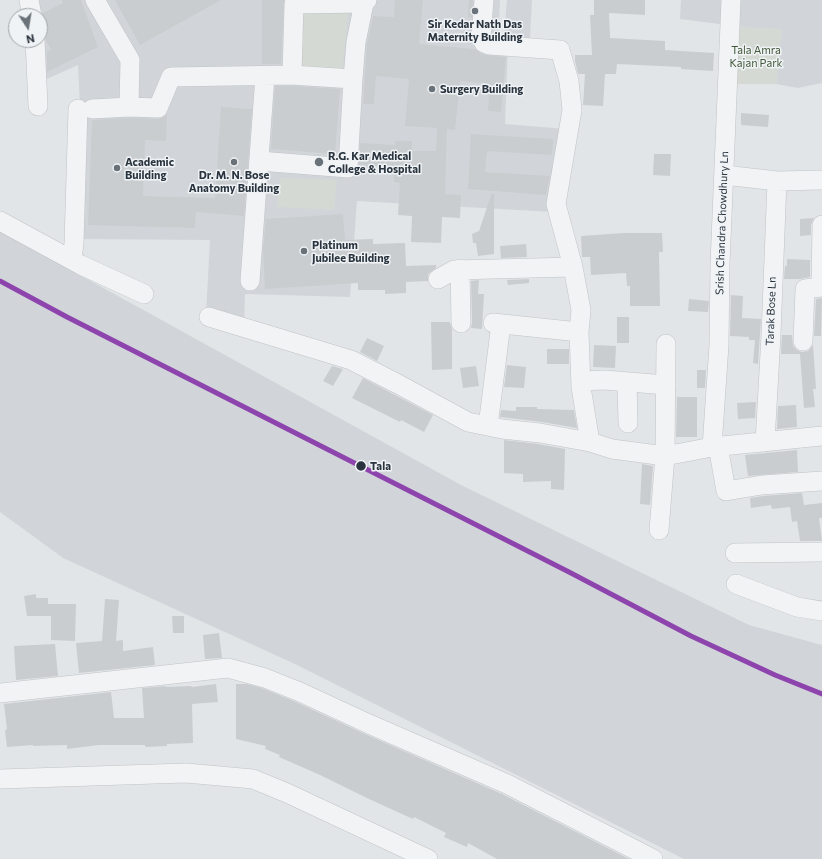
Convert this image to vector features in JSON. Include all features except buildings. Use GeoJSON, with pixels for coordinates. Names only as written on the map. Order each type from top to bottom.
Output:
{"type":"FeatureCollection","features":[{"type":"Feature","properties":{"kind":"street"},"geometry":{"type":"LineString","coordinates":[[95,0],[130,60],[129,107]]}},
{"type":"Feature","properties":{"kind":"street"},"geometry":{"type":"LineString","coordinates":[[484,0],[481,38],[484,43],[489,45],[560,50],[569,81],[572,110],[556,204],[573,267],[581,310],[579,332],[581,388],[590,442]]}},
{"type":"Feature","properties":{"kind":"street","name":"Srish Chandra Chowdhury Ln"},"geometry":{"type":"LineString","coordinates":[[731,0],[720,264],[719,345],[715,447],[726,491],[762,485],[822,481]]}},
{"type":"Feature","properties":{"kind":"street"},"geometry":{"type":"LineString","coordinates":[[259,161],[348,168],[356,42],[366,2],[294,4],[292,75]]}},
{"type":"Feature","properties":{"kind":"street"},"geometry":{"type":"LineString","coordinates":[[35,48],[38,106]]}},
{"type":"Feature","properties":{"kind":"street"},"geometry":{"type":"LineString","coordinates":[[72,260],[85,109],[129,107],[158,108],[171,77],[292,75],[353,79]]}},
{"type":"Feature","properties":{"kind":"street"},"geometry":{"type":"LineString","coordinates":[[250,281],[265,76]]}},
{"type":"Feature","properties":{"kind":"street"},"geometry":{"type":"LineString","coordinates":[[724,175],[777,181],[822,180]]}},
{"type":"Feature","properties":{"kind":"street","name":"Tarak Bose Ln"},"geometry":{"type":"LineString","coordinates":[[765,442],[777,181]]}},
{"type":"Feature","properties":{"kind":"street"},"geometry":{"type":"LineString","coordinates":[[0,221],[72,260],[144,294]]}},
{"type":"Feature","properties":{"kind":"street"},"geometry":{"type":"LineString","coordinates":[[803,341],[805,289],[821,287],[822,226]]}},
{"type":"Feature","properties":{"kind":"street"},"geometry":{"type":"LineString","coordinates":[[438,279],[454,270],[573,267]]}},
{"type":"Feature","properties":{"kind":"street"},"geometry":{"type":"LineString","coordinates":[[460,270],[461,323]]}},
{"type":"Feature","properties":{"kind":"street"},"geometry":{"type":"LineString","coordinates":[[209,317],[351,360],[468,422],[502,429],[540,433],[590,442],[612,449],[665,456],[715,447],[822,436]]}},
{"type":"Feature","properties":{"kind":"street"},"geometry":{"type":"LineString","coordinates":[[488,426],[497,323],[579,332]]}},
{"type":"Feature","properties":{"kind":"street"},"geometry":{"type":"LineString","coordinates":[[659,530],[665,456],[666,344]]}},
{"type":"Feature","properties":{"kind":"street"},"geometry":{"type":"LineString","coordinates":[[581,381],[605,380],[666,385]]}},
{"type":"Feature","properties":{"kind":"street"},"geometry":{"type":"LineString","coordinates":[[627,382],[628,423]]}},
{"type":"Feature","properties":{"kind":"street"},"geometry":{"type":"LineString","coordinates":[[735,553],[822,552]]}},
{"type":"Feature","properties":{"kind":"street"},"geometry":{"type":"LineString","coordinates":[[736,584],[797,607],[822,611]]}},
{"type":"Feature","properties":{"kind":"street"},"geometry":{"type":"LineString","coordinates":[[0,693],[228,668],[265,678],[300,692],[369,724],[507,784],[653,859]]}},
{"type":"Feature","properties":{"kind":"street"},"geometry":{"type":"LineString","coordinates":[[0,779],[186,772],[253,779],[287,793],[428,859]]}},
{"type":"Feature","properties":{"kind":"shaded area","name":"R.G. Kar Medical College & Hospital"},"geometry":{"type":"Polygon","coordinates":[[[32,0],[500,0],[498,43],[508,46],[505,124],[566,129],[554,212],[357,201],[350,297],[245,294],[244,326],[206,314],[210,240],[79,239],[80,106],[78,65],[40,82],[40,48],[48,48],[48,8],[36,8],[32,0]]]}},
{"type":"Feature","properties":{"kind":"shaded area"},"geometry":{"type":"Polygon","coordinates":[[[507,0],[532,0],[530,38],[504,37],[507,0]]]}},
{"type":"Feature","properties":{"kind":"shaded area"},"geometry":{"type":"Polygon","coordinates":[[[681,0],[729,0],[727,25],[680,19],[681,0]]]}},
{"type":"Feature","properties":{"kind":"shaded area"},"geometry":{"type":"Polygon","coordinates":[[[734,0],[822,0],[822,83],[798,88],[776,84],[781,30],[733,27],[734,0]]]}},
{"type":"Feature","properties":{"kind":"shaded area"},"geometry":{"type":"Polygon","coordinates":[[[0,231],[461,485],[749,625],[822,645],[822,859],[684,859],[297,665],[63,558],[0,512],[0,231]]]}},
{"type":"Feature","properties":{"kind":"green space"},"geometry":{"type":"Polygon","coordinates":[[[297,8],[348,11],[342,75],[295,73],[297,8]]]}},
{"type":"Feature","properties":{"kind":"green space","name":"Tala Amra Kajan Park"},"geometry":{"type":"Polygon","coordinates":[[[733,27],[782,29],[776,84],[731,84],[733,27]]]}},
{"type":"Feature","properties":{"kind":"green space"},"geometry":{"type":"Polygon","coordinates":[[[280,178],[337,180],[334,210],[277,207],[280,178]]]}},
{"type":"Feature","properties":{"kind":"transit line"},"geometry":{"type":"LineString","coordinates":[[0,281],[67,317],[569,572],[691,636],[775,675],[822,694]]}},
{"type":"Feature","properties":{"kind":"place","name":"Sir Kedar Nath Das Maternity Building"},"geometry":{"type":"Point","coordinates":[475,11]}},
{"type":"Feature","properties":{"kind":"place","name":"Surgery Building"},"geometry":{"type":"Point","coordinates":[432,89]}},
{"type":"Feature","properties":{"kind":"place","name":"Dr. M. N. Bose Anatomy Building"},"geometry":{"type":"Point","coordinates":[234,162]}},
{"type":"Feature","properties":{"kind":"place","name":"R.G. Kar Medical College & Hospital"},"geometry":{"type":"Point","coordinates":[319,162]}},
{"type":"Feature","properties":{"kind":"place","name":"Academic Building"},"geometry":{"type":"Point","coordinates":[117,168]}},
{"type":"Feature","properties":{"kind":"place","name":"Platinum Jubilee Building"},"geometry":{"type":"Point","coordinates":[304,251]}},
{"type":"Feature","properties":{"kind":"place","name":"Tala"},"geometry":{"type":"Point","coordinates":[361,466]}}]}
